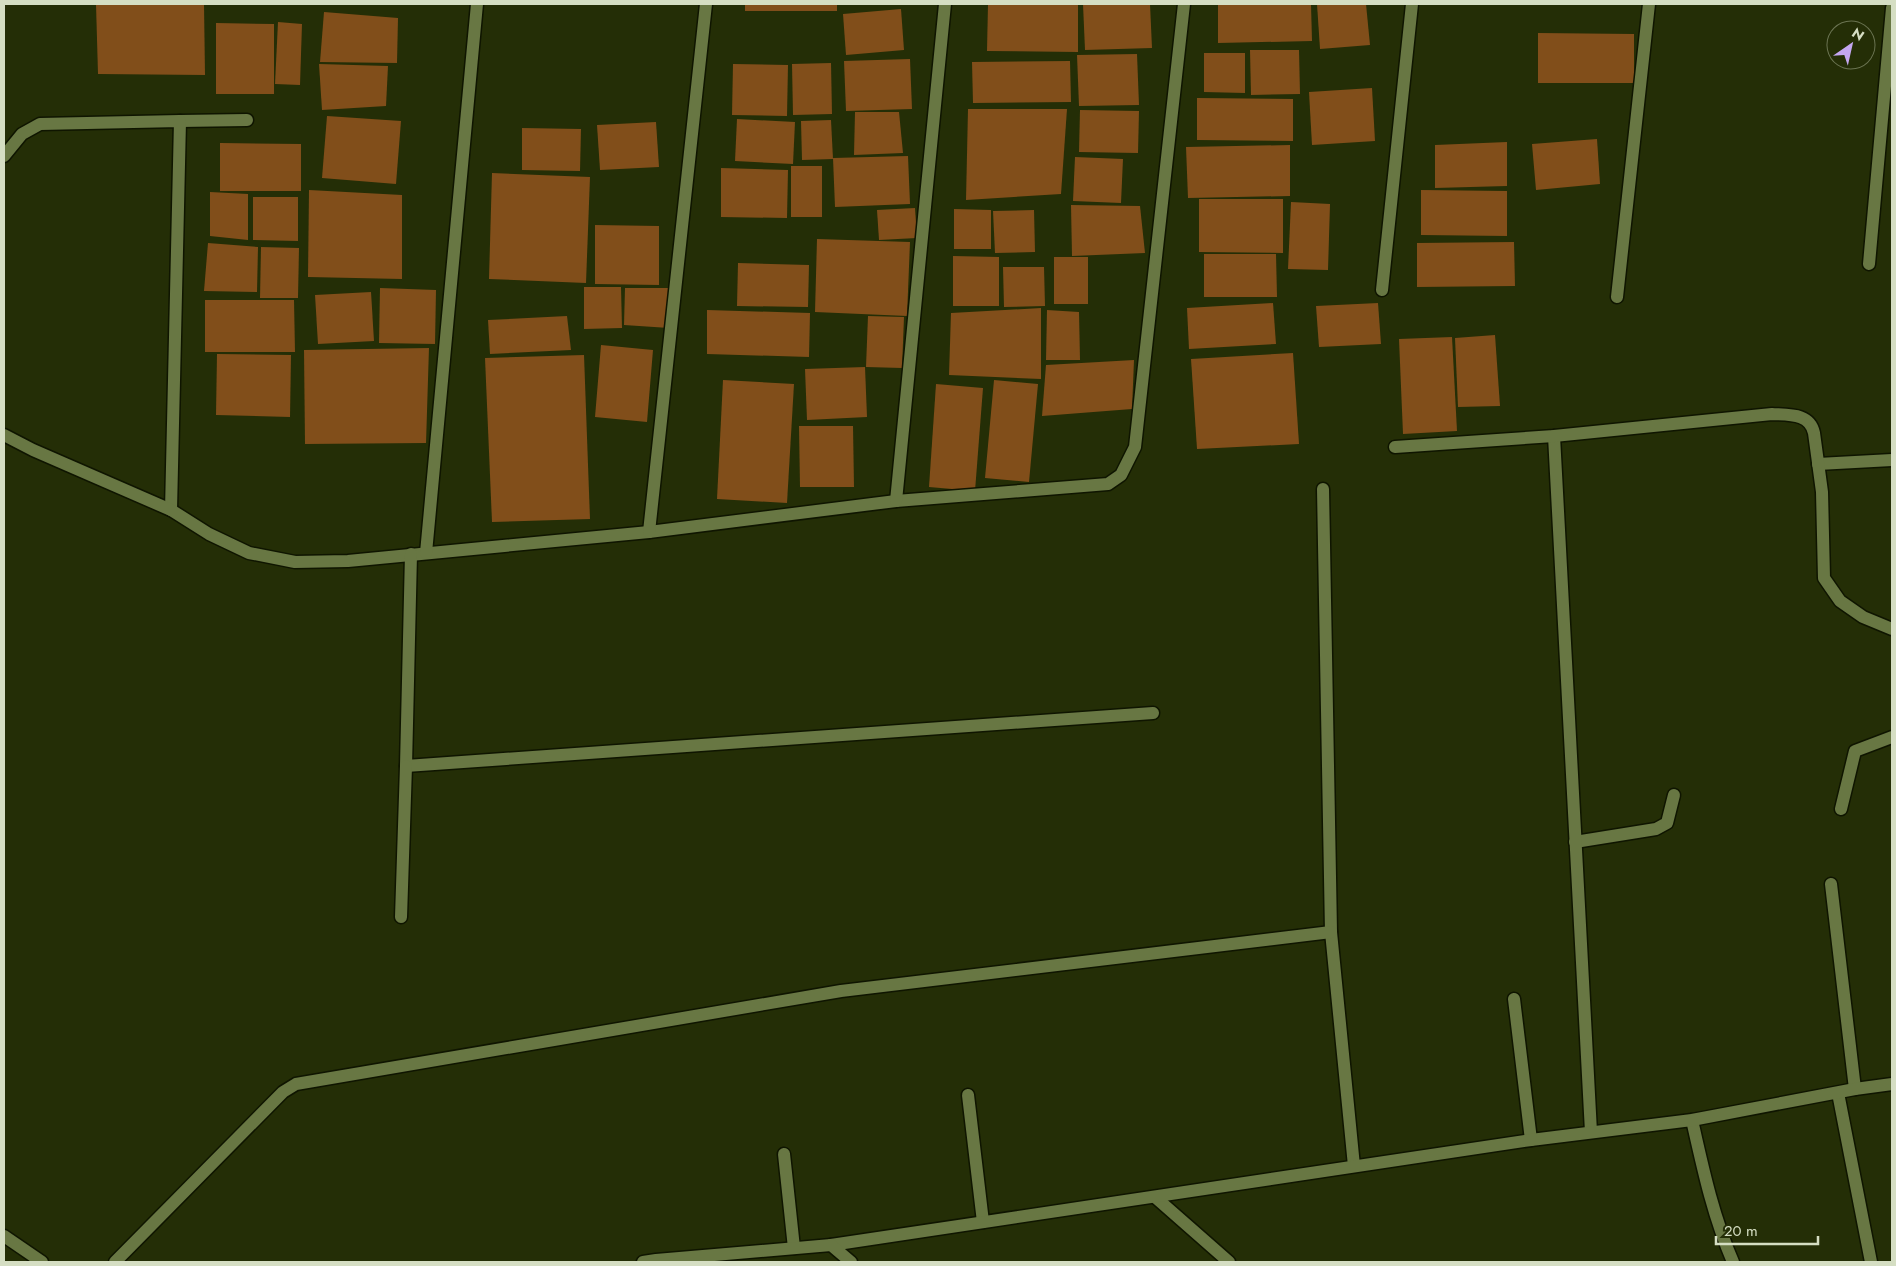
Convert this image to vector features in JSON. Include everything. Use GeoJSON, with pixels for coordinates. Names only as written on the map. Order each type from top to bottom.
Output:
{"type":"FeatureCollection","features":[{"type":"Feature","properties":{"kind":"street"},"geometry":{"type":"LineString","coordinates":[[426,553],[477,4]]}},
{"type":"Feature","properties":{"kind":"street"},"geometry":{"type":"LineString","coordinates":[[649,532],[706,4]]}},
{"type":"Feature","properties":{"kind":"street"},"geometry":{"type":"LineString","coordinates":[[896,501],[945,4]]}},
{"type":"Feature","properties":{"kind":"street"},"geometry":{"type":"LineString","coordinates":[[4,435],[33,450],[171,510],[209,534],[249,554],[295,562],[348,561],[649,532],[896,501],[1108,484],[1121,475],[1135,448],[1184,4]]}},
{"type":"Feature","properties":{"kind":"street"},"geometry":{"type":"LineString","coordinates":[[1382,290],[1412,4]]}},
{"type":"Feature","properties":{"kind":"street"},"geometry":{"type":"LineString","coordinates":[[1617,297],[1648,4]]}},
{"type":"Feature","properties":{"kind":"street"},"geometry":{"type":"LineString","coordinates":[[1869,264],[1892,8]]}},
{"type":"Feature","properties":{"kind":"street"},"geometry":{"type":"LineString","coordinates":[[4,156],[22,134],[40,124],[247,120]]}},
{"type":"Feature","properties":{"kind":"street"},"geometry":{"type":"LineString","coordinates":[[171,510],[180,121]]}},
{"type":"Feature","properties":{"kind":"street"},"geometry":{"type":"LineString","coordinates":[[1395,448],[1554,436],[1772,414],[1795,415],[1807,420],[1813,426],[1822,492],[1824,578],[1840,601],[1863,617],[1892,629]]}},
{"type":"Feature","properties":{"kind":"street"},"geometry":{"type":"LineString","coordinates":[[1554,436],[1574,842],[1591,1132]]}},
{"type":"Feature","properties":{"kind":"street"},"geometry":{"type":"LineString","coordinates":[[1818,464],[1892,460]]}},
{"type":"Feature","properties":{"kind":"street"},"geometry":{"type":"LineString","coordinates":[[1323,489],[1331,932],[1354,1166]]}},
{"type":"Feature","properties":{"kind":"street"},"geometry":{"type":"LineString","coordinates":[[401,916],[411,554]]}},
{"type":"Feature","properties":{"kind":"street"},"geometry":{"type":"LineString","coordinates":[[406,766],[1153,713]]}},
{"type":"Feature","properties":{"kind":"street"},"geometry":{"type":"LineString","coordinates":[[1841,808],[1854,751],[1892,737]]}},
{"type":"Feature","properties":{"kind":"street"},"geometry":{"type":"LineString","coordinates":[[1574,842],[1656,829],[1667,823],[1674,795]]}},
{"type":"Feature","properties":{"kind":"street"},"geometry":{"type":"LineString","coordinates":[[1831,884],[1855,1089]]}},
{"type":"Feature","properties":{"kind":"street"},"geometry":{"type":"LineString","coordinates":[[115,1262],[283,1092],[296,1084],[841,991],[1331,932]]}},
{"type":"Feature","properties":{"kind":"street"},"geometry":{"type":"LineString","coordinates":[[1514,999],[1530,1140]]}},
{"type":"Feature","properties":{"kind":"street"},"geometry":{"type":"LineString","coordinates":[[643,1262],[831,1245],[1530,1140],[1692,1120],[1855,1089],[1892,1084]]}},
{"type":"Feature","properties":{"kind":"street"},"geometry":{"type":"LineString","coordinates":[[1838,1093],[1871,1262]]}},
{"type":"Feature","properties":{"kind":"street"},"geometry":{"type":"LineString","coordinates":[[968,1095],[983,1222]]}},
{"type":"Feature","properties":{"kind":"street"},"geometry":{"type":"LineString","coordinates":[[1692,1120],[1710,1199],[1733,1262]]}},
{"type":"Feature","properties":{"kind":"street"},"geometry":{"type":"LineString","coordinates":[[784,1154],[794,1248]]}},
{"type":"Feature","properties":{"kind":"street"},"geometry":{"type":"LineString","coordinates":[[1155,1197],[1229,1262]]}},
{"type":"Feature","properties":{"kind":"street"},"geometry":{"type":"LineString","coordinates":[[4,1236],[42,1262]]}},
{"type":"Feature","properties":{"kind":"street"},"geometry":{"type":"LineString","coordinates":[[831,1245],[851,1262]]}},
{"type":"Feature","properties":{"kind":"building"},"geometry":{"type":"Polygon","coordinates":[[[96,4],[204,4],[205,75],[98,74],[96,4]]]}},
{"type":"Feature","properties":{"kind":"building"},"geometry":{"type":"Polygon","coordinates":[[[745,4],[837,4],[837,11],[745,11],[745,4]]]}},
{"type":"Feature","properties":{"kind":"building"},"geometry":{"type":"Polygon","coordinates":[[[988,4],[1078,4],[1078,52],[987,51],[988,4]]]}},
{"type":"Feature","properties":{"kind":"building"},"geometry":{"type":"Polygon","coordinates":[[[1083,4],[1150,4],[1152,48],[1085,50],[1083,4]]]}},
{"type":"Feature","properties":{"kind":"building"},"geometry":{"type":"Polygon","coordinates":[[[1218,4],[1311,4],[1312,41],[1218,43],[1218,4]]]}},
{"type":"Feature","properties":{"kind":"building"},"geometry":{"type":"Polygon","coordinates":[[[1317,4],[1366,4],[1370,45],[1320,49],[1317,4]]]}},
{"type":"Feature","properties":{"kind":"building"},"geometry":{"type":"Polygon","coordinates":[[[901,9],[904,50],[846,55],[843,14],[901,9]]]}},
{"type":"Feature","properties":{"kind":"building"},"geometry":{"type":"Polygon","coordinates":[[[324,12],[398,18],[397,63],[320,62],[324,12]]]}},
{"type":"Feature","properties":{"kind":"building"},"geometry":{"type":"Polygon","coordinates":[[[278,22],[302,24],[300,85],[275,84],[278,22]]]}},
{"type":"Feature","properties":{"kind":"building"},"geometry":{"type":"Polygon","coordinates":[[[216,23],[274,24],[274,94],[216,94],[216,23]]]}},
{"type":"Feature","properties":{"kind":"building"},"geometry":{"type":"Polygon","coordinates":[[[1538,33],[1634,34],[1634,83],[1538,83],[1538,33]]]}},
{"type":"Feature","properties":{"kind":"building"},"geometry":{"type":"Polygon","coordinates":[[[1250,50],[1299,50],[1300,94],[1251,95],[1250,50]]]}},
{"type":"Feature","properties":{"kind":"building"},"geometry":{"type":"Polygon","coordinates":[[[1204,53],[1245,53],[1245,93],[1204,92],[1204,53]]]}},
{"type":"Feature","properties":{"kind":"building"},"geometry":{"type":"Polygon","coordinates":[[[1137,54],[1139,105],[1079,106],[1077,55],[1137,54]]]}},
{"type":"Feature","properties":{"kind":"building"},"geometry":{"type":"Polygon","coordinates":[[[910,59],[912,109],[846,111],[844,61],[910,59]]]}},
{"type":"Feature","properties":{"kind":"building"},"geometry":{"type":"Polygon","coordinates":[[[1070,61],[1071,102],[973,103],[972,62],[1070,61]]]}},
{"type":"Feature","properties":{"kind":"building"},"geometry":{"type":"Polygon","coordinates":[[[831,63],[832,114],[793,115],[792,64],[831,63]]]}},
{"type":"Feature","properties":{"kind":"building"},"geometry":{"type":"Polygon","coordinates":[[[319,64],[388,66],[386,106],[322,110],[319,64]]]}},
{"type":"Feature","properties":{"kind":"building"},"geometry":{"type":"Polygon","coordinates":[[[733,64],[788,65],[787,116],[732,115],[733,64]]]}},
{"type":"Feature","properties":{"kind":"building"},"geometry":{"type":"Polygon","coordinates":[[[1372,88],[1375,141],[1312,145],[1309,92],[1372,88]]]}},
{"type":"Feature","properties":{"kind":"building"},"geometry":{"type":"Polygon","coordinates":[[[1197,98],[1293,99],[1293,141],[1197,140],[1197,98]]]}},
{"type":"Feature","properties":{"kind":"building"},"geometry":{"type":"Polygon","coordinates":[[[968,109],[1067,109],[1061,194],[966,200],[968,109]]]}},
{"type":"Feature","properties":{"kind":"building"},"geometry":{"type":"Polygon","coordinates":[[[1080,110],[1139,111],[1138,153],[1079,152],[1080,110]]]}},
{"type":"Feature","properties":{"kind":"building"},"geometry":{"type":"Polygon","coordinates":[[[855,112],[899,112],[903,153],[854,155],[855,112]]]}},
{"type":"Feature","properties":{"kind":"building"},"geometry":{"type":"Polygon","coordinates":[[[327,116],[401,121],[396,184],[322,178],[327,116]]]}},
{"type":"Feature","properties":{"kind":"building"},"geometry":{"type":"Polygon","coordinates":[[[737,119],[795,122],[793,164],[735,161],[737,119]]]}},
{"type":"Feature","properties":{"kind":"building"},"geometry":{"type":"Polygon","coordinates":[[[831,120],[833,159],[802,160],[801,121],[831,120]]]}},
{"type":"Feature","properties":{"kind":"building"},"geometry":{"type":"Polygon","coordinates":[[[656,122],[659,167],[600,170],[597,125],[656,122]]]}},
{"type":"Feature","properties":{"kind":"building"},"geometry":{"type":"Polygon","coordinates":[[[522,128],[581,129],[580,171],[522,170],[522,128]]]}},
{"type":"Feature","properties":{"kind":"building"},"geometry":{"type":"Polygon","coordinates":[[[1597,139],[1600,184],[1536,190],[1532,144],[1597,139]]]}},
{"type":"Feature","properties":{"kind":"building"},"geometry":{"type":"Polygon","coordinates":[[[1507,142],[1507,186],[1435,188],[1435,145],[1507,142]]]}},
{"type":"Feature","properties":{"kind":"building"},"geometry":{"type":"Polygon","coordinates":[[[220,143],[301,144],[301,191],[220,191],[220,143]]]}},
{"type":"Feature","properties":{"kind":"building"},"geometry":{"type":"Polygon","coordinates":[[[1290,145],[1290,196],[1188,198],[1186,147],[1290,145]]]}},
{"type":"Feature","properties":{"kind":"building"},"geometry":{"type":"Polygon","coordinates":[[[908,156],[910,204],[835,207],[833,158],[908,156]]]}},
{"type":"Feature","properties":{"kind":"building"},"geometry":{"type":"Polygon","coordinates":[[[1075,157],[1123,159],[1121,203],[1073,201],[1075,157]]]}},
{"type":"Feature","properties":{"kind":"building"},"geometry":{"type":"Polygon","coordinates":[[[791,166],[822,166],[822,217],[791,217],[791,166]]]}},
{"type":"Feature","properties":{"kind":"building"},"geometry":{"type":"Polygon","coordinates":[[[721,168],[788,170],[787,218],[721,217],[721,168]]]}},
{"type":"Feature","properties":{"kind":"building"},"geometry":{"type":"Polygon","coordinates":[[[492,173],[590,177],[586,283],[489,279],[492,173]]]}},
{"type":"Feature","properties":{"kind":"building"},"geometry":{"type":"Polygon","coordinates":[[[309,190],[402,195],[402,279],[308,277],[309,190]]]}},
{"type":"Feature","properties":{"kind":"building"},"geometry":{"type":"Polygon","coordinates":[[[1421,190],[1507,191],[1507,236],[1421,235],[1421,190]]]}},
{"type":"Feature","properties":{"kind":"building"},"geometry":{"type":"Polygon","coordinates":[[[210,192],[248,194],[248,240],[210,236],[210,192]]]}},
{"type":"Feature","properties":{"kind":"building"},"geometry":{"type":"Polygon","coordinates":[[[253,197],[298,197],[298,241],[253,240],[253,197]]]}},
{"type":"Feature","properties":{"kind":"building"},"geometry":{"type":"Polygon","coordinates":[[[1199,199],[1283,199],[1283,253],[1199,252],[1199,199]]]}},
{"type":"Feature","properties":{"kind":"building"},"geometry":{"type":"Polygon","coordinates":[[[1291,202],[1330,204],[1328,270],[1288,269],[1291,202]]]}},
{"type":"Feature","properties":{"kind":"building"},"geometry":{"type":"Polygon","coordinates":[[[1071,205],[1140,206],[1145,253],[1072,256],[1071,205]]]}},
{"type":"Feature","properties":{"kind":"building"},"geometry":{"type":"Polygon","coordinates":[[[915,208],[917,238],[879,240],[877,210],[915,208]]]}},
{"type":"Feature","properties":{"kind":"building"},"geometry":{"type":"Polygon","coordinates":[[[954,209],[991,210],[991,249],[954,249],[954,209]]]}},
{"type":"Feature","properties":{"kind":"building"},"geometry":{"type":"Polygon","coordinates":[[[1034,210],[1035,252],[995,253],[993,211],[1034,210]]]}},
{"type":"Feature","properties":{"kind":"building"},"geometry":{"type":"Polygon","coordinates":[[[595,225],[659,226],[659,285],[595,284],[595,225]]]}},
{"type":"Feature","properties":{"kind":"building"},"geometry":{"type":"Polygon","coordinates":[[[817,239],[910,242],[907,316],[815,312],[817,239]]]}},
{"type":"Feature","properties":{"kind":"building"},"geometry":{"type":"Polygon","coordinates":[[[1514,242],[1515,286],[1417,287],[1417,243],[1514,242]]]}},
{"type":"Feature","properties":{"kind":"building"},"geometry":{"type":"Polygon","coordinates":[[[208,243],[258,247],[257,292],[204,291],[208,243]]]}},
{"type":"Feature","properties":{"kind":"building"},"geometry":{"type":"Polygon","coordinates":[[[261,247],[299,248],[298,298],[260,298],[261,247]]]}},
{"type":"Feature","properties":{"kind":"building"},"geometry":{"type":"Polygon","coordinates":[[[1204,254],[1276,254],[1277,297],[1204,297],[1204,254]]]}},
{"type":"Feature","properties":{"kind":"building"},"geometry":{"type":"Polygon","coordinates":[[[953,256],[999,257],[999,306],[953,306],[953,256]]]}},
{"type":"Feature","properties":{"kind":"building"},"geometry":{"type":"Polygon","coordinates":[[[1054,257],[1088,257],[1088,304],[1054,304],[1054,257]]]}},
{"type":"Feature","properties":{"kind":"building"},"geometry":{"type":"Polygon","coordinates":[[[738,263],[809,265],[808,307],[737,306],[738,263]]]}},
{"type":"Feature","properties":{"kind":"building"},"geometry":{"type":"Polygon","coordinates":[[[1003,267],[1044,267],[1045,306],[1004,307],[1003,267]]]}},
{"type":"Feature","properties":{"kind":"building"},"geometry":{"type":"Polygon","coordinates":[[[584,287],[621,287],[622,328],[584,329],[584,287]]]}},
{"type":"Feature","properties":{"kind":"building"},"geometry":{"type":"Polygon","coordinates":[[[380,288],[436,290],[435,344],[379,343],[380,288]]]}},
{"type":"Feature","properties":{"kind":"building"},"geometry":{"type":"Polygon","coordinates":[[[625,288],[672,288],[669,328],[624,325],[625,288]]]}},
{"type":"Feature","properties":{"kind":"building"},"geometry":{"type":"Polygon","coordinates":[[[371,292],[374,341],[318,344],[315,295],[371,292]]]}},
{"type":"Feature","properties":{"kind":"building"},"geometry":{"type":"Polygon","coordinates":[[[205,300],[294,300],[295,352],[205,352],[205,300]]]}},
{"type":"Feature","properties":{"kind":"building"},"geometry":{"type":"Polygon","coordinates":[[[1273,303],[1276,344],[1189,349],[1187,308],[1273,303]]]}},
{"type":"Feature","properties":{"kind":"building"},"geometry":{"type":"Polygon","coordinates":[[[1378,303],[1381,344],[1319,347],[1316,306],[1378,303]]]}},
{"type":"Feature","properties":{"kind":"building"},"geometry":{"type":"Polygon","coordinates":[[[1041,308],[1041,379],[949,375],[951,313],[1041,308]]]}},
{"type":"Feature","properties":{"kind":"building"},"geometry":{"type":"Polygon","coordinates":[[[707,310],[810,313],[809,357],[707,354],[707,310]]]}},
{"type":"Feature","properties":{"kind":"building"},"geometry":{"type":"Polygon","coordinates":[[[1047,310],[1079,312],[1080,360],[1046,360],[1047,310]]]}},
{"type":"Feature","properties":{"kind":"building"},"geometry":{"type":"Polygon","coordinates":[[[567,316],[571,350],[490,354],[488,320],[567,316]]]}},
{"type":"Feature","properties":{"kind":"building"},"geometry":{"type":"Polygon","coordinates":[[[868,316],[904,317],[902,368],[866,367],[868,316]]]}},
{"type":"Feature","properties":{"kind":"building"},"geometry":{"type":"Polygon","coordinates":[[[1495,335],[1500,406],[1458,407],[1455,338],[1495,335]]]}},
{"type":"Feature","properties":{"kind":"building"},"geometry":{"type":"Polygon","coordinates":[[[1452,337],[1457,431],[1403,434],[1399,339],[1452,337]]]}},
{"type":"Feature","properties":{"kind":"building"},"geometry":{"type":"Polygon","coordinates":[[[601,345],[653,350],[647,422],[595,417],[601,345]]]}},
{"type":"Feature","properties":{"kind":"building"},"geometry":{"type":"Polygon","coordinates":[[[429,348],[426,443],[305,444],[304,350],[429,348]]]}},
{"type":"Feature","properties":{"kind":"building"},"geometry":{"type":"Polygon","coordinates":[[[1293,353],[1299,444],[1197,449],[1191,359],[1293,353]]]}},
{"type":"Feature","properties":{"kind":"building"},"geometry":{"type":"Polygon","coordinates":[[[217,354],[291,355],[290,417],[216,415],[217,354]]]}},
{"type":"Feature","properties":{"kind":"building"},"geometry":{"type":"Polygon","coordinates":[[[584,355],[590,519],[492,522],[485,358],[584,355]]]}},
{"type":"Feature","properties":{"kind":"building"},"geometry":{"type":"Polygon","coordinates":[[[1134,360],[1132,409],[1042,416],[1046,365],[1134,360]]]}},
{"type":"Feature","properties":{"kind":"building"},"geometry":{"type":"Polygon","coordinates":[[[865,367],[867,417],[807,420],[805,369],[865,367]]]}},
{"type":"Feature","properties":{"kind":"building"},"geometry":{"type":"Polygon","coordinates":[[[723,380],[794,384],[787,503],[717,499],[723,380]]]}},
{"type":"Feature","properties":{"kind":"building"},"geometry":{"type":"Polygon","coordinates":[[[994,380],[1038,384],[1029,482],[985,478],[994,380]]]}},
{"type":"Feature","properties":{"kind":"building"},"geometry":{"type":"Polygon","coordinates":[[[936,384],[983,388],[975,491],[929,487],[936,384]]]}},
{"type":"Feature","properties":{"kind":"building"},"geometry":{"type":"Polygon","coordinates":[[[799,426],[853,426],[854,487],[800,487],[799,426]]]}}]}
